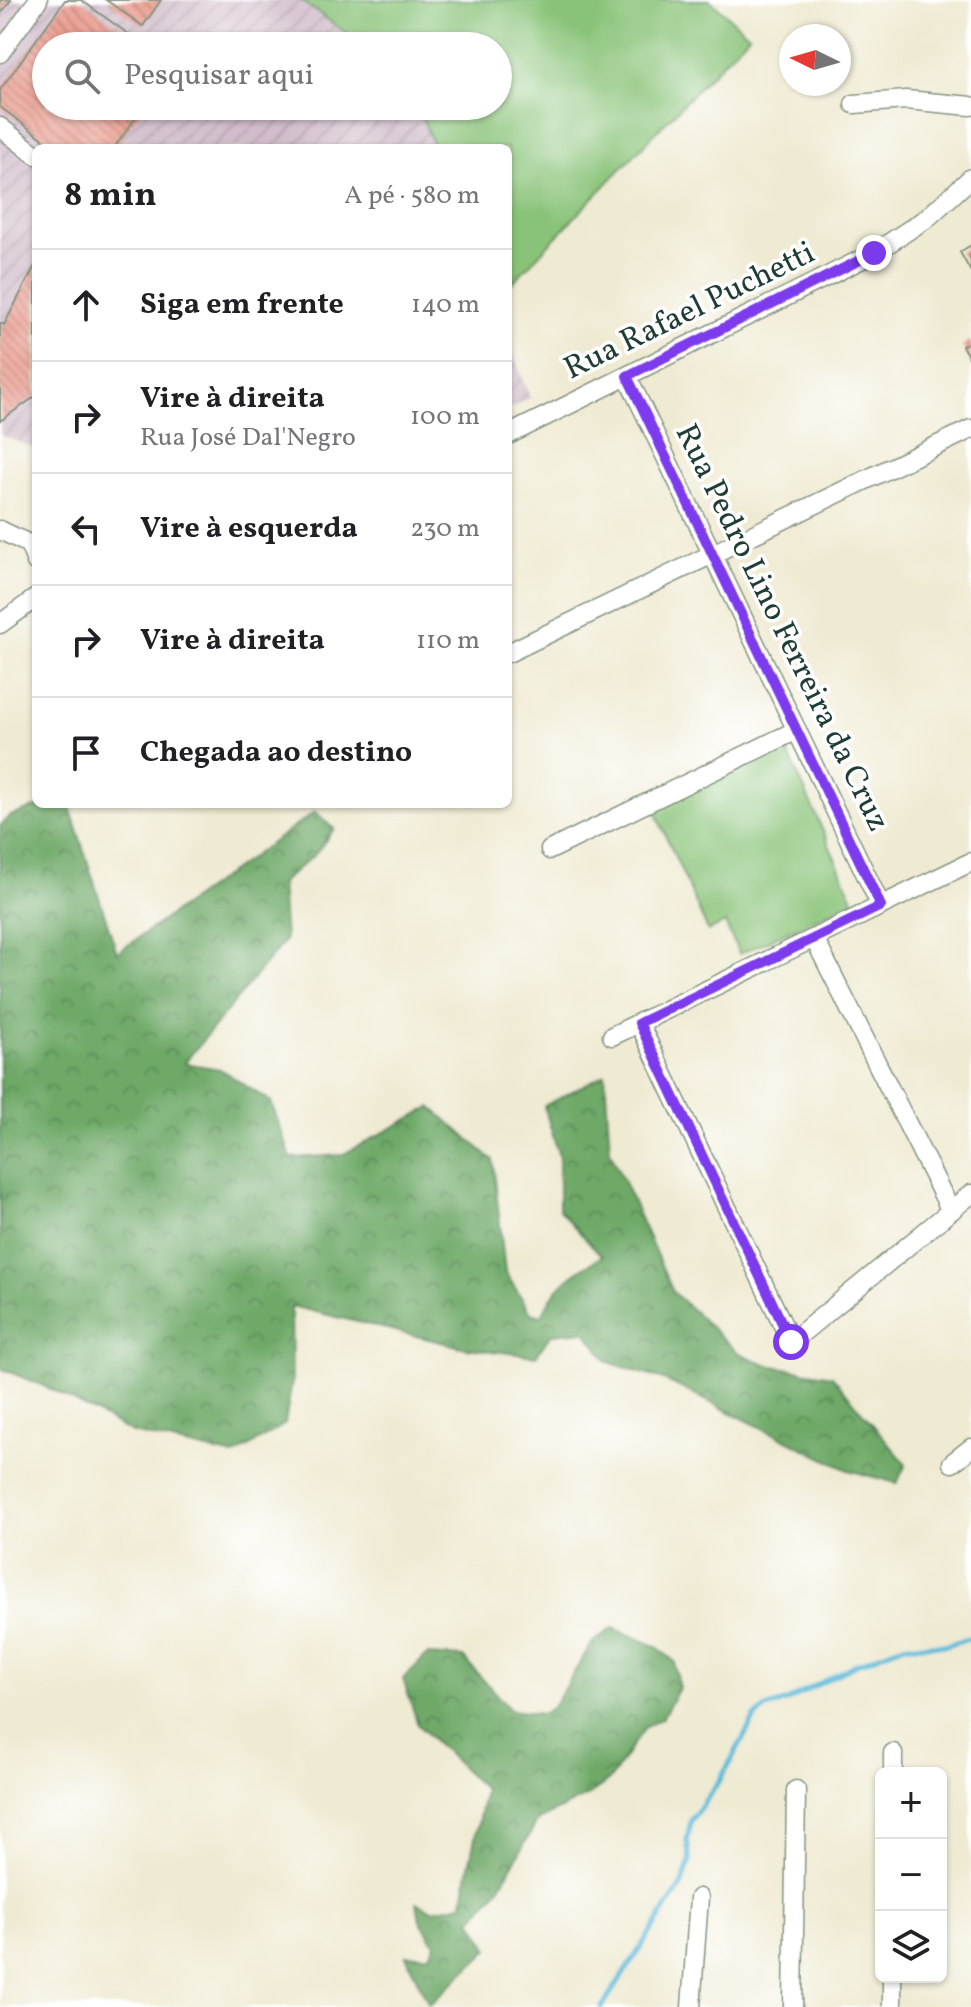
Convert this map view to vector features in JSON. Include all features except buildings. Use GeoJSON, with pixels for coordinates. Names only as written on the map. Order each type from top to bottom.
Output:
{"type":"FeatureCollection","features":[{"type":"Feature","properties":{"kind":"street"},"geometry":{"type":"LineString","coordinates":[[0,53],[38,0]]}},
{"type":"Feature","properties":{"kind":"street"},"geometry":{"type":"LineString","coordinates":[[854,104],[906,100],[971,106]]}},
{"type":"Feature","properties":{"kind":"street"},"geometry":{"type":"LineString","coordinates":[[0,127],[32,152]]}},
{"type":"Feature","properties":{"kind":"street","name":"Rua Rafael Puchetti"},"geometry":{"type":"LineString","coordinates":[[512,433],[874,253],[927,218],[971,178]]}},
{"type":"Feature","properties":{"kind":"street","name":"Rua Pedro Lino Ferreira da Cruz"},"geometry":{"type":"LineString","coordinates":[[627,376],[881,906]]}},
{"type":"Feature","properties":{"kind":"street"},"geometry":{"type":"LineString","coordinates":[[512,651],[971,429]]}},
{"type":"Feature","properties":{"kind":"street"},"geometry":{"type":"LineString","coordinates":[[0,530],[29,544],[32,552]]}},
{"type":"Feature","properties":{"kind":"street"},"geometry":{"type":"LineString","coordinates":[[0,624],[32,601]]}},
{"type":"Feature","properties":{"kind":"street"},"geometry":{"type":"LineString","coordinates":[[550,850],[797,730]]}},
{"type":"Feature","properties":{"kind":"street"},"geometry":{"type":"LineString","coordinates":[[612,1036],[971,862]]}},
{"type":"Feature","properties":{"kind":"street"},"geometry":{"type":"LineString","coordinates":[[814,938],[951,1211]]}},
{"type":"Feature","properties":{"kind":"street"},"geometry":{"type":"LineString","coordinates":[[639,1023],[791,1342],[971,1194]]}},
{"type":"Feature","properties":{"kind":"street"},"geometry":{"type":"LineString","coordinates":[[952,1463],[971,1448]]}},
{"type":"Feature","properties":{"kind":"street"},"geometry":{"type":"LineString","coordinates":[[893,1753],[893,1767]]}},
{"type":"Feature","properties":{"kind":"street"},"geometry":{"type":"LineString","coordinates":[[793,2007],[796,1790]]}},
{"type":"Feature","properties":{"kind":"street"},"geometry":{"type":"LineString","coordinates":[[691,2007],[699,1898]]}},
{"type":"Feature","properties":{"kind":"street"},"geometry":{"type":"LineString","coordinates":[[892,1983],[892,2007]]}},
{"type":"Feature","properties":{"kind":"shaded area"},"geometry":{"type":"Polygon","coordinates":[[[0,0],[298,0],[344,32],[32,32],[32,120],[423,120],[432,144],[32,144],[32,447],[0,435],[0,0]]]}},
{"type":"Feature","properties":{"kind":"shaded area"},"geometry":{"type":"Polygon","coordinates":[[[512,351],[530,398],[512,407],[512,351]]]}},
{"type":"Feature","properties":{"kind":"green space"},"geometry":{"type":"Polygon","coordinates":[[[300,0],[710,0],[749,35],[512,283],[512,144],[432,144],[423,120],[512,120],[512,32],[345,32],[300,0]]]}},
{"type":"Feature","properties":{"kind":"green space"},"geometry":{"type":"Polygon","coordinates":[[[786,748],[854,901],[739,954],[725,923],[708,931],[653,807],[786,748]]]}},
{"type":"Feature","properties":{"kind":"green space"},"geometry":{"type":"Polygon","coordinates":[[[34,808],[70,808],[117,953],[315,812],[334,829],[316,853],[281,883],[285,940],[184,1063],[220,1069],[271,1102],[291,1158],[342,1155],[431,1107],[493,1160],[505,1272],[531,1313],[542,1316],[566,1280],[602,1256],[559,1210],[559,1156],[544,1106],[605,1074],[610,1151],[673,1292],[737,1352],[766,1365],[832,1376],[906,1464],[897,1483],[848,1470],[667,1381],[608,1362],[585,1331],[551,1334],[536,1356],[466,1348],[291,1306],[292,1381],[285,1424],[234,1456],[133,1433],[51,1389],[0,1368],[0,826],[11,816],[34,808]]]}},
{"type":"Feature","properties":{"kind":"green space"},"geometry":{"type":"Polygon","coordinates":[[[613,1628],[656,1646],[675,1662],[679,1688],[662,1718],[644,1728],[611,1778],[591,1794],[538,1820],[498,1890],[471,1920],[489,1949],[429,2005],[406,1955],[430,1955],[435,1944],[420,1920],[417,1903],[433,1910],[463,1904],[484,1789],[418,1725],[403,1679],[427,1655],[463,1657],[510,1710],[541,1714],[552,1708],[593,1642],[613,1628]]]}},
{"type":"Feature","properties":{"kind":"waterway"},"geometry":{"type":"LineString","coordinates":[[602,2007],[682,1884],[690,1861],[687,1840],[691,1820],[719,1782],[755,1717],[766,1708],[787,1701],[854,1665],[905,1645],[947,1645],[971,1637]]}},
{"type":"Feature","properties":{"kind":"route"},"geometry":{"type":"LineString","coordinates":[[791,1342],[639,1023],[881,906],[627,376],[874,253]]}}]}
